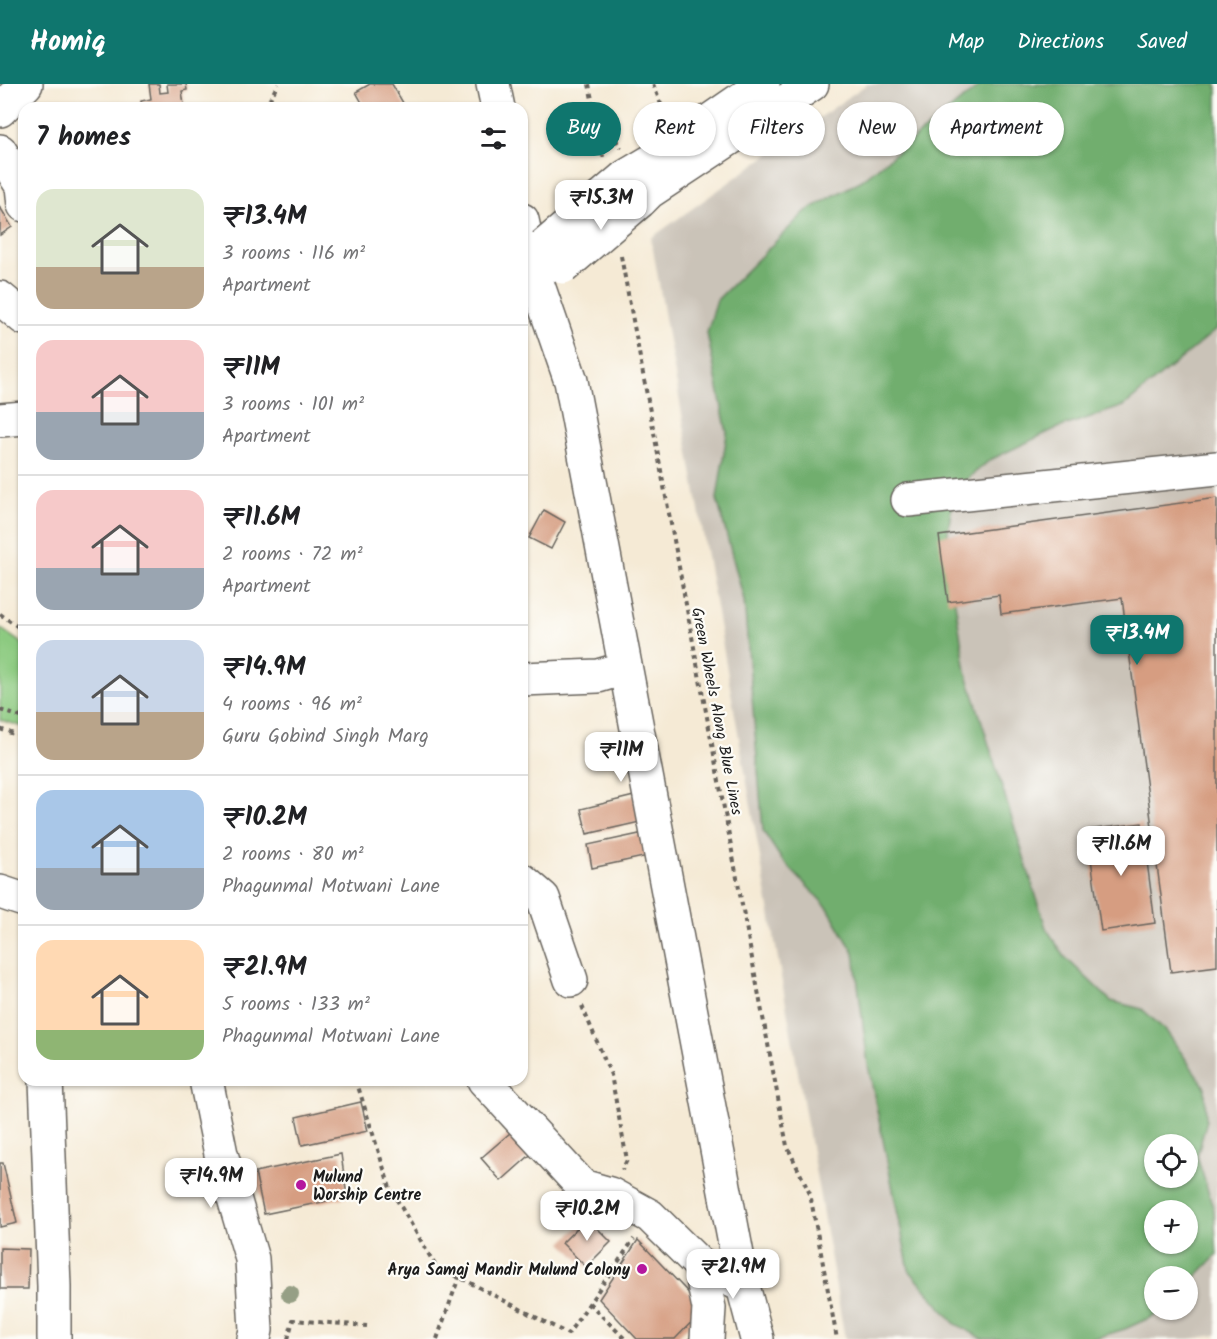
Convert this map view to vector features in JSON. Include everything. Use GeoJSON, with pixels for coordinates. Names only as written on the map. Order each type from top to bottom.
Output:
{"type":"FeatureCollection","features":[{"type":"Feature","properties":{"kind":"street"},"geometry":{"type":"LineString","coordinates":[[0,110],[26,84]]}},
{"type":"Feature","properties":{"kind":"street"},"geometry":{"type":"LineString","coordinates":[[493,84],[497,102]]}},
{"type":"Feature","properties":{"kind":"street"},"geometry":{"type":"LineString","coordinates":[[541,267],[631,181],[699,128],[763,84]]}},
{"type":"Feature","properties":{"kind":"street"},"geometry":{"type":"LineString","coordinates":[[631,181],[812,84]]}},
{"type":"Feature","properties":{"kind":"street"},"geometry":{"type":"LineString","coordinates":[[0,151],[18,183]]}},
{"type":"Feature","properties":{"kind":"street"},"geometry":{"type":"LineString","coordinates":[[528,235],[541,267],[571,381],[743,1286],[757,1339]]}},
{"type":"Feature","properties":{"kind":"street"},"geometry":{"type":"LineString","coordinates":[[0,298],[18,313]]}},
{"type":"Feature","properties":{"kind":"street"},"geometry":{"type":"LineString","coordinates":[[0,420],[18,418]]}},
{"type":"Feature","properties":{"kind":"street"},"geometry":{"type":"LineString","coordinates":[[908,500],[1217,468]]}},
{"type":"Feature","properties":{"kind":"street"},"geometry":{"type":"LineString","coordinates":[[528,678],[598,676],[625,668]]}},
{"type":"Feature","properties":{"kind":"street"},"geometry":{"type":"LineString","coordinates":[[528,885],[543,898],[571,980]]}},
{"type":"Feature","properties":{"kind":"street"},"geometry":{"type":"LineString","coordinates":[[0,892],[18,898]]}},
{"type":"Feature","properties":{"kind":"street"},"geometry":{"type":"LineString","coordinates":[[46,1086],[54,1339]]}},
{"type":"Feature","properties":{"kind":"street"},"geometry":{"type":"LineString","coordinates":[[207,1086],[221,1154],[252,1259],[254,1339]]}},
{"type":"Feature","properties":{"kind":"street"},"geometry":{"type":"LineString","coordinates":[[490,1086],[582,1186],[610,1194],[650,1216],[700,1265],[743,1286]]}},
{"type":"Feature","properties":{"kind":"street"},"geometry":{"type":"LineString","coordinates":[[700,1265],[709,1308],[707,1339]]}},
{"type":"Feature","properties":{"kind":"path"},"geometry":{"type":"LineString","coordinates":[[268,102],[279,84]]}},
{"type":"Feature","properties":{"kind":"path"},"geometry":{"type":"LineString","coordinates":[[589,84],[593,102]]}},
{"type":"Feature","properties":{"kind":"path"},"geometry":{"type":"LineString","coordinates":[[617,156],[631,181]]}},
{"type":"Feature","properties":{"kind":"path"},"geometry":{"type":"LineString","coordinates":[[621,156],[631,181]]}},
{"type":"Feature","properties":{"kind":"path","name":"Green Wheels Along Blue Lines"},"geometry":{"type":"LineString","coordinates":[[620,248],[787,1146],[810,1194],[837,1339]]}},
{"type":"Feature","properties":{"kind":"path"},"geometry":{"type":"LineString","coordinates":[[0,614],[18,627]]}},
{"type":"Feature","properties":{"kind":"path"},"geometry":{"type":"LineString","coordinates":[[0,710],[18,716]]}},
{"type":"Feature","properties":{"kind":"path"},"geometry":{"type":"LineString","coordinates":[[0,729],[18,736]]}},
{"type":"Feature","properties":{"kind":"path"},"geometry":{"type":"LineString","coordinates":[[571,980],[611,1076],[627,1160],[610,1194]]}},
{"type":"Feature","properties":{"kind":"path"},"geometry":{"type":"LineString","coordinates":[[358,1086],[390,1188],[438,1270],[459,1277],[568,1334],[650,1216]]}},
{"type":"Feature","properties":{"kind":"path"},"geometry":{"type":"LineString","coordinates":[[437,1339],[459,1277]]}},
{"type":"Feature","properties":{"kind":"path"},"geometry":{"type":"LineString","coordinates":[[589,1303],[625,1339]]}},
{"type":"Feature","properties":{"kind":"path"},"geometry":{"type":"LineString","coordinates":[[288,1339],[293,1320],[367,1326]]}},
{"type":"Feature","properties":{"kind":"shaded area"},"geometry":{"type":"Polygon","coordinates":[[[867,84],[1217,84],[1217,1335],[1190,1339],[845,1339],[651,238],[766,156],[825,156],[825,114],[837,105],[837,156],[917,156],[917,102],[842,102],[867,84]]]}},
{"type":"Feature","properties":{"kind":"green space"},"geometry":{"type":"Polygon","coordinates":[[[982,84],[1217,84],[1217,329],[1124,406],[1055,429],[990,460],[965,481],[951,511],[946,546],[966,671],[1046,928],[1065,957],[1111,1001],[1142,1009],[1167,1032],[1205,1087],[1206,1124],[1198,1152],[1198,1134],[1144,1134],[1144,1188],[1198,1188],[1198,1159],[1214,1210],[1217,1255],[1198,1275],[1198,1266],[1144,1266],[1145,1320],[1092,1339],[983,1339],[954,1323],[909,1270],[868,1065],[854,953],[828,908],[782,860],[763,831],[744,600],[717,499],[727,433],[707,333],[717,300],[806,211],[862,180],[892,156],[917,156],[917,136],[929,126],[929,156],[1064,156],[1064,102],[960,102],[982,84]]]}},
{"type":"Feature","properties":{"kind":"green space"},"geometry":{"type":"Polygon","coordinates":[[[0,628],[18,641],[18,725],[0,720],[0,628]]]}},
{"type":"Feature","properties":{"kind":"building"},"geometry":{"type":"Polygon","coordinates":[[[149,84],[159,84],[160,93],[168,92],[167,84],[186,84],[187,90],[182,91],[184,102],[141,102],[151,99],[149,84]]]}},
{"type":"Feature","properties":{"kind":"building"},"geometry":{"type":"Polygon","coordinates":[[[370,84],[392,84],[402,102],[362,102],[356,92],[370,84]]]}},
{"type":"Feature","properties":{"kind":"building"},"geometry":{"type":"Polygon","coordinates":[[[0,207],[12,227],[0,235],[0,207]]]}},
{"type":"Feature","properties":{"kind":"building"},"geometry":{"type":"Polygon","coordinates":[[[1217,498],[1217,966],[1171,972],[1122,598],[1001,614],[999,595],[948,602],[939,536],[1217,498]]]}},
{"type":"Feature","properties":{"kind":"building"},"geometry":{"type":"Polygon","coordinates":[[[544,510],[565,522],[551,549],[529,538],[544,510]]]}},
{"type":"Feature","properties":{"kind":"building"},"geometry":{"type":"Polygon","coordinates":[[[634,796],[640,822],[587,834],[581,809],[634,796]]]}},
{"type":"Feature","properties":{"kind":"building"},"geometry":{"type":"Polygon","coordinates":[[[1142,823],[1155,923],[1101,931],[1087,830],[1142,823]]]}},
{"type":"Feature","properties":{"kind":"building"},"geometry":{"type":"Polygon","coordinates":[[[644,833],[648,856],[592,868],[588,845],[644,833]]]}},
{"type":"Feature","properties":{"kind":"building"},"geometry":{"type":"Polygon","coordinates":[[[361,1102],[368,1131],[302,1145],[296,1117],[361,1102]]]}},
{"type":"Feature","properties":{"kind":"building"},"geometry":{"type":"Polygon","coordinates":[[[517,1127],[537,1149],[501,1181],[481,1158],[517,1127]]]}},
{"type":"Feature","properties":{"kind":"building","name":"Mulund Worship Centre"},"geometry":{"type":"Polygon","coordinates":[[[341,1154],[347,1197],[264,1214],[255,1172],[341,1154]]]}},
{"type":"Feature","properties":{"kind":"building"},"geometry":{"type":"Polygon","coordinates":[[[0,1163],[3,1163],[17,1223],[0,1227],[0,1163]]]}},
{"type":"Feature","properties":{"kind":"building"},"geometry":{"type":"Polygon","coordinates":[[[587,1218],[611,1242],[586,1267],[562,1243],[587,1218]]]}},
{"type":"Feature","properties":{"kind":"building","name":"Arya Samaj Mandir Mulund Colony"},"geometry":{"type":"Polygon","coordinates":[[[638,1240],[704,1309],[675,1339],[637,1339],[599,1299],[638,1240]]]}},
{"type":"Feature","properties":{"kind":"building"},"geometry":{"type":"Polygon","coordinates":[[[0,1248],[29,1249],[28,1289],[0,1289],[0,1248]]]}},
{"type":"Feature","properties":{"kind":"place","name":"Mulund Worship Centre"},"geometry":{"type":"Point","coordinates":[301,1185]}},
{"type":"Feature","properties":{"kind":"place","name":"Arya Samaj Mandir Mulund Colony"},"geometry":{"type":"Point","coordinates":[642,1269]}}]}
